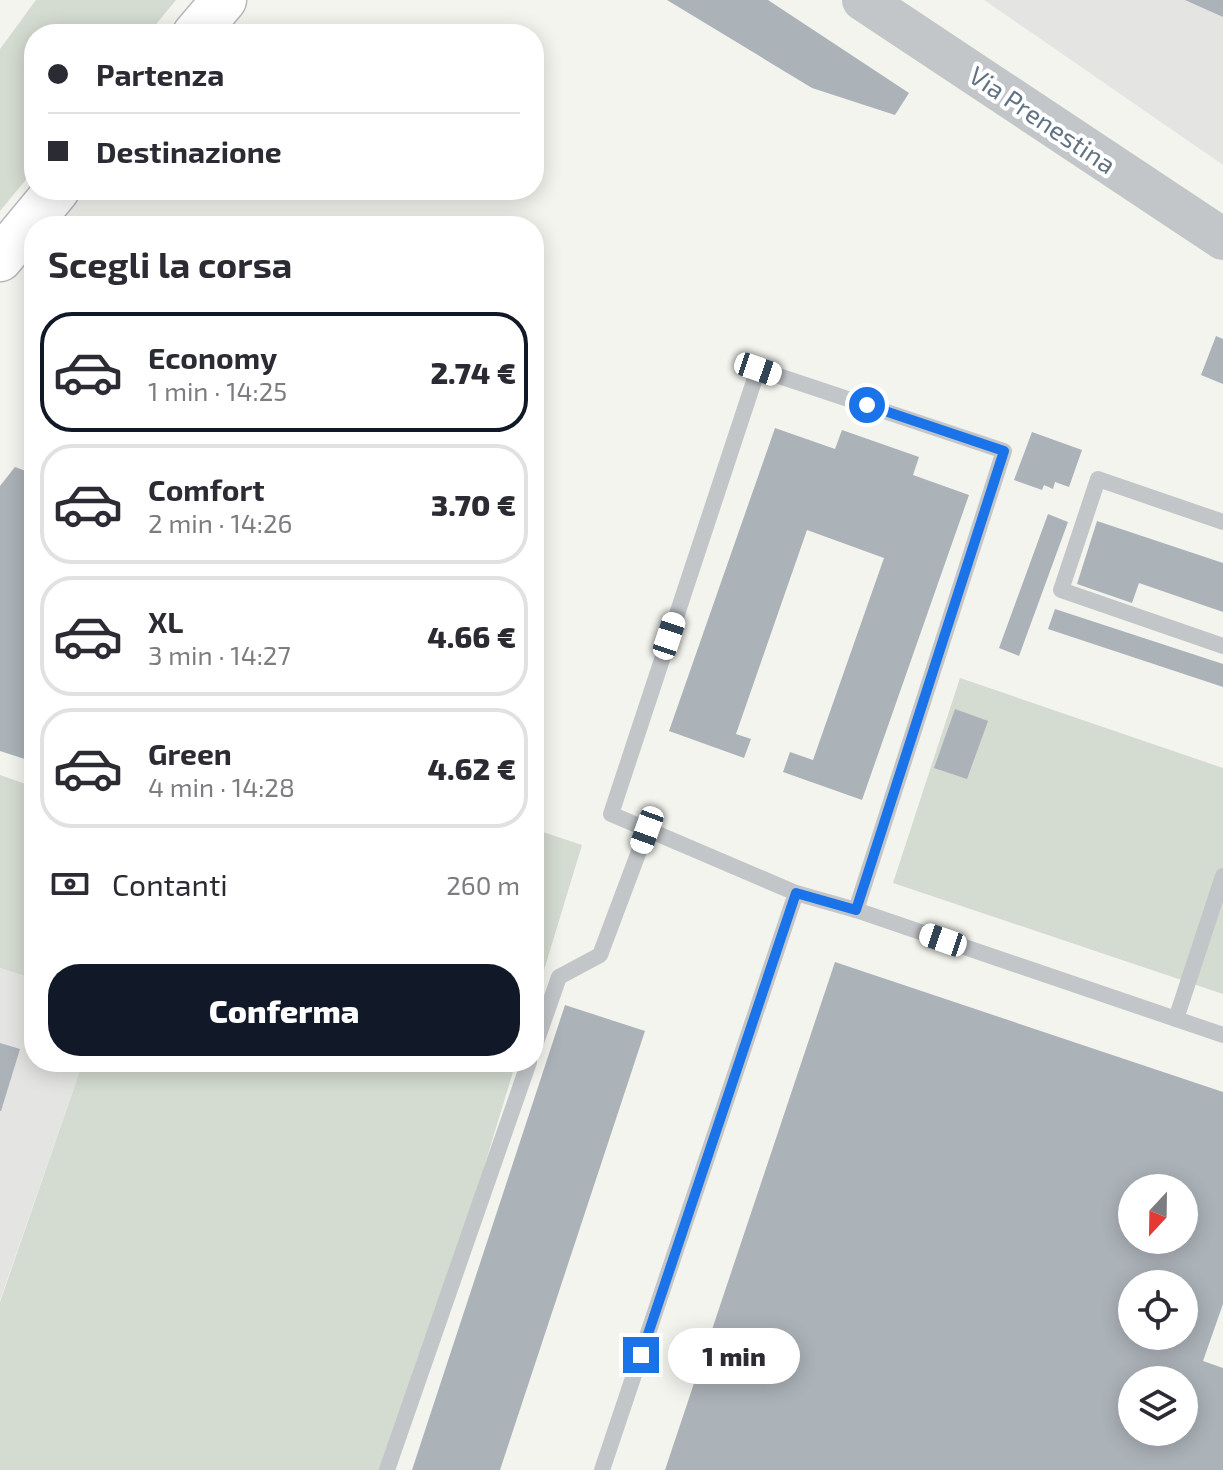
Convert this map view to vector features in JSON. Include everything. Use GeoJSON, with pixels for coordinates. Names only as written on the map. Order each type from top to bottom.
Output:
{"type":"FeatureCollection","features":[{"type":"Feature","properties":{"kind":"main road"},"geometry":{"type":"LineString","coordinates":[[204,24],[224,0]]}},
{"type":"Feature","properties":{"kind":"main road"},"geometry":{"type":"LineString","coordinates":[[36,216],[49,200]]}},
{"type":"Feature","properties":{"kind":"main road"},"geometry":{"type":"LineString","coordinates":[[0,259],[24,230]]}},
{"type":"Feature","properties":{"kind":"street","name":"Via Prenestina"},"geometry":{"type":"LineString","coordinates":[[863,0],[1223,239]]}},
{"type":"Feature","properties":{"kind":"lane"},"geometry":{"type":"LineString","coordinates":[[856,910],[1004,451],[758,369],[611,814],[796,893],[856,910],[1223,1035]]}},
{"type":"Feature","properties":{"kind":"lane"},"geometry":{"type":"LineString","coordinates":[[1223,522],[1098,479],[1061,590],[1223,646]]}},
{"type":"Feature","properties":{"kind":"lane"},"geometry":{"type":"LineString","coordinates":[[544,1020],[559,977],[600,955],[647,830]]}},
{"type":"Feature","properties":{"kind":"lane"},"geometry":{"type":"LineString","coordinates":[[1176,1019],[1223,876]]}},
{"type":"Feature","properties":{"kind":"lane"},"geometry":{"type":"LineString","coordinates":[[602,1470],[796,893]]}},
{"type":"Feature","properties":{"kind":"lane"},"geometry":{"type":"LineString","coordinates":[[387,1470],[526,1072]]}},
{"type":"Feature","properties":{"kind":"shaded area"},"geometry":{"type":"Polygon","coordinates":[[[36,0],[176,0],[156,24],[24,24],[24,182],[0,211],[0,49],[36,0]]]}},
{"type":"Feature","properties":{"kind":"shaded area"},"geometry":{"type":"Polygon","coordinates":[[[984,0],[1223,0],[1223,165],[984,0]]]}},
{"type":"Feature","properties":{"kind":"shaded area"},"geometry":{"type":"Polygon","coordinates":[[[960,678],[1223,768],[1223,994],[893,883],[960,678]]]}},
{"type":"Feature","properties":{"kind":"shaded area"},"geometry":{"type":"Polygon","coordinates":[[[0,775],[24,783],[24,976],[0,968],[0,775]]]}},
{"type":"Feature","properties":{"kind":"shaded area"},"geometry":{"type":"Polygon","coordinates":[[[544,832],[582,845],[544,970],[544,832]]]}},
{"type":"Feature","properties":{"kind":"shaded area"},"geometry":{"type":"Polygon","coordinates":[[[0,968],[24,976],[24,1072],[80,1072],[0,1300],[0,968]]]}},
{"type":"Feature","properties":{"kind":"shaded area"},"geometry":{"type":"Polygon","coordinates":[[[80,1072],[513,1072],[392,1470],[0,1470],[0,1302],[80,1072]]]}},
{"type":"Feature","properties":{"kind":"building"},"geometry":{"type":"Polygon","coordinates":[[[667,0],[768,0],[909,93],[895,115],[812,88],[667,0]]]}},
{"type":"Feature","properties":{"kind":"building"},"geometry":{"type":"Polygon","coordinates":[[[1185,0],[1223,0],[1223,17],[1185,0]]]}},
{"type":"Feature","properties":{"kind":"building"},"geometry":{"type":"Polygon","coordinates":[[[1216,336],[1223,339],[1223,384],[1201,375],[1216,336]]]}},
{"type":"Feature","properties":{"kind":"building"},"geometry":{"type":"Polygon","coordinates":[[[775,428],[835,449],[842,430],[919,457],[913,475],[969,495],[862,800],[783,772],[790,752],[813,760],[884,558],[807,530],[736,734],[751,739],[744,758],[669,731],[775,428]]]}},
{"type":"Feature","properties":{"kind":"building"},"geometry":{"type":"Polygon","coordinates":[[[1032,432],[1082,450],[1069,487],[1055,482],[1053,489],[1044,485],[1042,490],[1014,480],[1032,432]]]}},
{"type":"Feature","properties":{"kind":"building"},"geometry":{"type":"Polygon","coordinates":[[[15,467],[24,470],[24,759],[0,751],[0,486],[15,467]]]}},
{"type":"Feature","properties":{"kind":"building"},"geometry":{"type":"Polygon","coordinates":[[[1048,514],[1068,522],[1019,656],[999,648],[1048,514]]]}},
{"type":"Feature","properties":{"kind":"building"},"geometry":{"type":"Polygon","coordinates":[[[1097,521],[1223,563],[1223,612],[1139,583],[1132,603],[1077,584],[1097,521]]]}},
{"type":"Feature","properties":{"kind":"building"},"geometry":{"type":"Polygon","coordinates":[[[1055,609],[1223,664],[1223,687],[1048,629],[1055,609]]]}},
{"type":"Feature","properties":{"kind":"building"},"geometry":{"type":"Polygon","coordinates":[[[955,709],[988,721],[967,779],[934,768],[955,709]]]}},
{"type":"Feature","properties":{"kind":"building"},"geometry":{"type":"Polygon","coordinates":[[[835,962],[1223,1092],[1223,1304],[1203,1361],[1223,1368],[1223,1470],[665,1470],[835,962]]]}},
{"type":"Feature","properties":{"kind":"building"},"geometry":{"type":"Polygon","coordinates":[[[565,1005],[645,1031],[500,1470],[412,1470],[544,1072],[565,1005]]]}},
{"type":"Feature","properties":{"kind":"building"},"geometry":{"type":"Polygon","coordinates":[[[0,1043],[20,1049],[1,1111],[0,1111],[0,1043]]]}},
{"type":"Feature","properties":{"kind":"route"},"geometry":{"type":"LineString","coordinates":[[641,1355],[796,893],[856,910],[1004,451],[867,405]]}}]}
